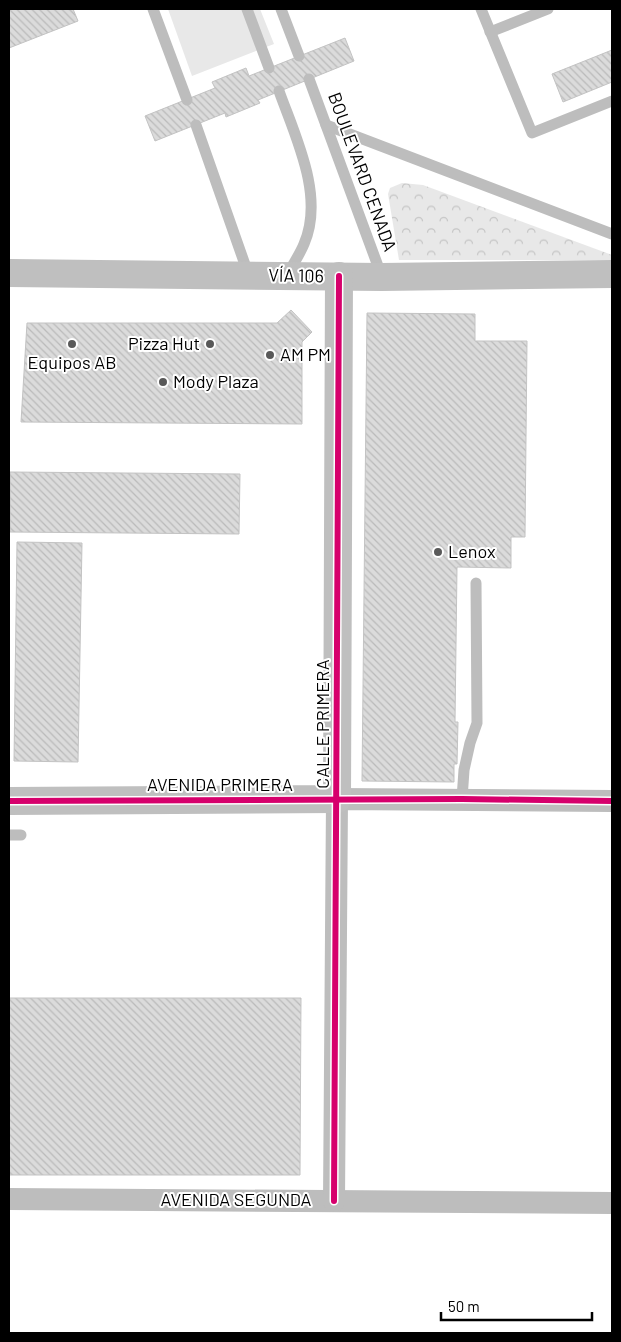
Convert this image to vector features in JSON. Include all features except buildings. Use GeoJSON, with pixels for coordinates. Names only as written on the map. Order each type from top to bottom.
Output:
{"type":"FeatureCollection","features":[{"type":"Feature","properties":{"kind":"street","name":"VÍA 106"},"geometry":{"type":"LineString","coordinates":[[9,273],[382,277],[612,274]]}},
{"type":"Feature","properties":{"kind":"street","name":"CALLE PRIMERA"},"geometry":{"type":"LineString","coordinates":[[334,1201],[339,276]]}},
{"type":"Feature","properties":{"kind":"street","name":"AVENIDA PRIMERA"},"geometry":{"type":"LineString","coordinates":[[9,801],[337,799],[612,801]]}},
{"type":"Feature","properties":{"kind":"street","name":"AVENIDA SEGUNDA"},"geometry":{"type":"LineString","coordinates":[[9,1198],[612,1203]]}},
{"type":"Feature","properties":{"kind":"lane"},"geometry":{"type":"LineString","coordinates":[[153,9],[186,100]]}},
{"type":"Feature","properties":{"kind":"lane"},"geometry":{"type":"LineString","coordinates":[[247,9],[269,68]]}},
{"type":"Feature","properties":{"kind":"lane"},"geometry":{"type":"LineString","coordinates":[[281,9],[299,56]]}},
{"type":"Feature","properties":{"kind":"lane"},"geometry":{"type":"LineString","coordinates":[[481,9],[532,133],[612,101]]}},
{"type":"Feature","properties":{"kind":"lane"},"geometry":{"type":"LineString","coordinates":[[490,32],[548,9]]}},
{"type":"Feature","properties":{"kind":"lane","name":"BOULEVARD CENADA"},"geometry":{"type":"LineString","coordinates":[[309,79],[382,277]]}},
{"type":"Feature","properties":{"kind":"lane"},"geometry":{"type":"LineString","coordinates":[[279,91],[306,166],[311,208],[305,243],[287,276]]}},
{"type":"Feature","properties":{"kind":"lane"},"geometry":{"type":"LineString","coordinates":[[196,125],[249,276]]}},
{"type":"Feature","properties":{"kind":"lane"},"geometry":{"type":"LineString","coordinates":[[326,126],[612,234]]}},
{"type":"Feature","properties":{"kind":"lane"},"geometry":{"type":"LineString","coordinates":[[462,799],[464,770],[477,722],[476,583]]}},
{"type":"Feature","properties":{"kind":"lane"},"geometry":{"type":"LineString","coordinates":[[9,835],[21,835]]}},
{"type":"Feature","properties":{"kind":"green space"},"geometry":{"type":"Polygon","coordinates":[[[168,9],[260,9],[274,44],[192,76],[168,9]]]}},
{"type":"Feature","properties":{"kind":"green space"},"geometry":{"type":"Polygon","coordinates":[[[402,183],[423,185],[612,255],[612,260],[399,260],[388,194],[390,188],[402,183]]]}},
{"type":"Feature","properties":{"kind":"cycle path"},"geometry":{"type":"LineString","coordinates":[[334,1201],[339,276]]}},
{"type":"Feature","properties":{"kind":"cycle path"},"geometry":{"type":"LineString","coordinates":[[9,801],[462,799],[612,801]]}},
{"type":"Feature","properties":{"kind":"place","name":"Equipos AB"},"geometry":{"type":"Point","coordinates":[72,344]}},
{"type":"Feature","properties":{"kind":"place","name":"Pizza Hut"},"geometry":{"type":"Point","coordinates":[210,344]}},
{"type":"Feature","properties":{"kind":"place","name":"AM PM"},"geometry":{"type":"Point","coordinates":[270,355]}},
{"type":"Feature","properties":{"kind":"place","name":"Mody Plaza"},"geometry":{"type":"Point","coordinates":[163,382]}},
{"type":"Feature","properties":{"kind":"place","name":"Lenox"},"geometry":{"type":"Point","coordinates":[438,552]}}]}
